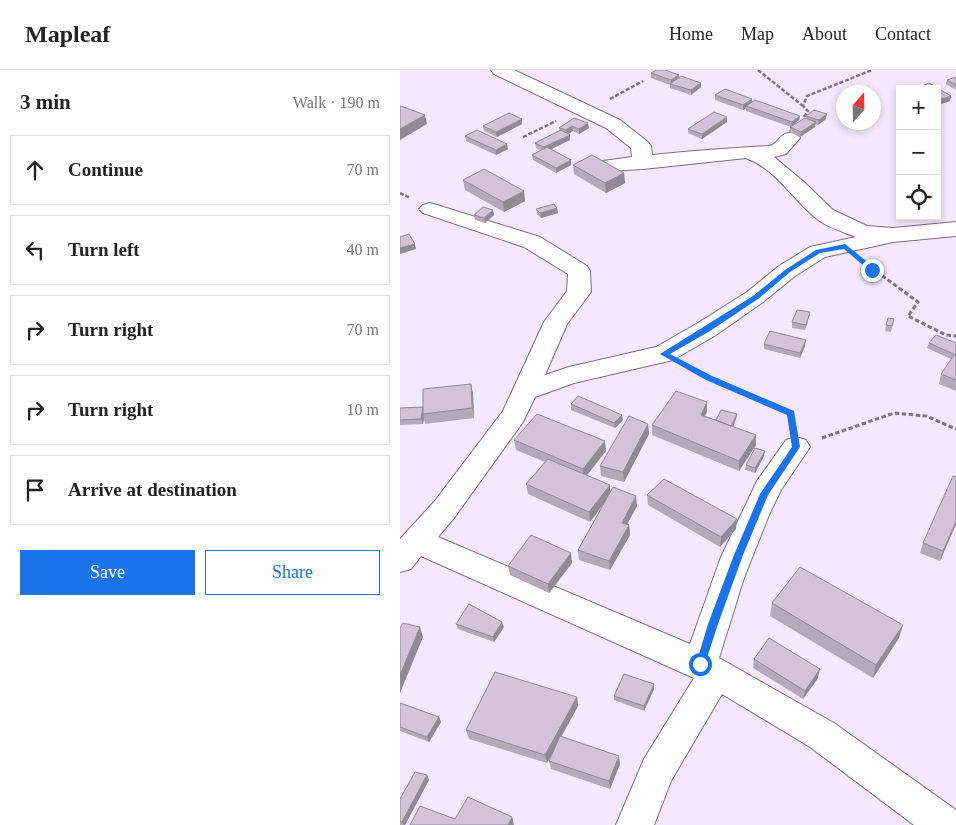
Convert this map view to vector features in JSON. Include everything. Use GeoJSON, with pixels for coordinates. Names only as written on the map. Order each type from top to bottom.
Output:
{"type":"FeatureCollection","features":[{"type":"Feature","properties":{"kind":"street"},"geometry":{"type":"LineString","coordinates":[[500,70],[613,124],[641,146],[643,163]]}},
{"type":"Feature","properties":{"kind":"street"},"geometry":{"type":"LineString","coordinates":[[610,165],[748,152],[762,157],[782,152],[797,186],[825,215],[863,232],[893,235]]}},
{"type":"Feature","properties":{"kind":"street"},"geometry":{"type":"LineString","coordinates":[[430,209],[532,242],[579,271],[579,292],[556,322],[514,415],[444,510],[408,550],[708,669],[822,735],[946,825]]}},
{"type":"Feature","properties":{"kind":"street"},"geometry":{"type":"LineString","coordinates":[[524,391],[569,376],[664,354],[707,329],[755,297],[787,271],[818,252],[893,235],[956,229]]}},
{"type":"Feature","properties":{"kind":"street"},"geometry":{"type":"LineString","coordinates":[[635,825],[657,771],[708,669],[713,624],[735,563],[764,494],[796,447]]}},
{"type":"Feature","properties":{"kind":"path"},"geometry":{"type":"LineString","coordinates":[[758,70],[808,111],[804,117]]}},
{"type":"Feature","properties":{"kind":"path"},"geometry":{"type":"LineString","coordinates":[[803,106],[807,96],[872,70]]}},
{"type":"Feature","properties":{"kind":"path"},"geometry":{"type":"LineString","coordinates":[[845,246],[872,270],[918,302],[908,316],[946,335],[956,336]]}},
{"type":"Feature","properties":{"kind":"path"},"geometry":{"type":"LineString","coordinates":[[664,354],[709,378],[791,413],[796,447],[894,413],[926,416],[956,430]]}},
{"type":"Feature","properties":{"kind":"building"},"geometry":{"type":"Polygon","coordinates":[[[657,70],[665,70],[679,75],[671,80],[651,73],[657,70]]]}},
{"type":"Feature","properties":{"kind":"building"},"geometry":{"type":"Polygon","coordinates":[[[681,76],[701,83],[691,90],[670,84],[681,76]]]}},
{"type":"Feature","properties":{"kind":"building"},"geometry":{"type":"Polygon","coordinates":[[[956,77],[956,85],[947,80],[956,77]]]}},
{"type":"Feature","properties":{"kind":"building"},"geometry":{"type":"Polygon","coordinates":[[[725,89],[752,99],[743,105],[715,95],[725,89]]]}},
{"type":"Feature","properties":{"kind":"building"},"geometry":{"type":"Polygon","coordinates":[[[941,90],[951,96],[942,99],[941,90]]]}},
{"type":"Feature","properties":{"kind":"building"},"geometry":{"type":"Polygon","coordinates":[[[755,100],[800,116],[792,122],[746,106],[755,100]]]}},
{"type":"Feature","properties":{"kind":"building"},"geometry":{"type":"Polygon","coordinates":[[[401,106],[425,115],[400,129],[401,106]]]}},
{"type":"Feature","properties":{"kind":"building"},"geometry":{"type":"Polygon","coordinates":[[[814,110],[827,114],[819,120],[806,116],[814,110]]]}},
{"type":"Feature","properties":{"kind":"building"},"geometry":{"type":"Polygon","coordinates":[[[714,112],[727,117],[702,134],[688,129],[714,112]]]}},
{"type":"Feature","properties":{"kind":"building"},"geometry":{"type":"Polygon","coordinates":[[[509,113],[522,119],[496,132],[483,126],[509,113]]]}},
{"type":"Feature","properties":{"kind":"building"},"geometry":{"type":"Polygon","coordinates":[[[574,118],[588,123],[579,129],[572,126],[566,130],[559,128],[574,118]]]}},
{"type":"Feature","properties":{"kind":"building"},"geometry":{"type":"Polygon","coordinates":[[[805,118],[816,122],[801,132],[790,127],[805,118]]]}},
{"type":"Feature","properties":{"kind":"building"},"geometry":{"type":"Polygon","coordinates":[[[477,130],[507,144],[496,150],[465,136],[477,130]]]}},
{"type":"Feature","properties":{"kind":"building"},"geometry":{"type":"Polygon","coordinates":[[[561,130],[570,135],[544,147],[535,143],[561,130]]]}},
{"type":"Feature","properties":{"kind":"building"},"geometry":{"type":"Polygon","coordinates":[[[547,147],[571,160],[556,168],[532,155],[547,147]]]}},
{"type":"Feature","properties":{"kind":"building"},"geometry":{"type":"Polygon","coordinates":[[[592,155],[624,173],[605,183],[573,165],[592,155]]]}},
{"type":"Feature","properties":{"kind":"building"},"geometry":{"type":"Polygon","coordinates":[[[484,169],[524,191],[503,202],[463,180],[484,169]]]}},
{"type":"Feature","properties":{"kind":"building"},"geometry":{"type":"Polygon","coordinates":[[[554,204],[557,208],[540,213],[536,209],[554,204]]]}},
{"type":"Feature","properties":{"kind":"building"},"geometry":{"type":"Polygon","coordinates":[[[483,207],[493,210],[484,218],[474,215],[483,207]]]}},
{"type":"Feature","properties":{"kind":"building"},"geometry":{"type":"Polygon","coordinates":[[[409,234],[415,244],[400,248],[400,237],[409,234]]]}},
{"type":"Feature","properties":{"kind":"building"},"geometry":{"type":"Polygon","coordinates":[[[797,310],[810,312],[806,325],[792,322],[797,310]]]}},
{"type":"Feature","properties":{"kind":"building"},"geometry":{"type":"Polygon","coordinates":[[[888,318],[894,319],[892,326],[886,325],[888,318]]]}},
{"type":"Feature","properties":{"kind":"building"},"geometry":{"type":"Polygon","coordinates":[[[770,331],[806,340],[800,353],[764,344],[770,331]]]}},
{"type":"Feature","properties":{"kind":"building"},"geometry":{"type":"Polygon","coordinates":[[[936,335],[956,343],[956,355],[929,343],[936,335]]]}},
{"type":"Feature","properties":{"kind":"building"},"geometry":{"type":"Polygon","coordinates":[[[954,355],[956,355],[956,380],[941,374],[954,355]]]}},
{"type":"Feature","properties":{"kind":"building"},"geometry":{"type":"Polygon","coordinates":[[[471,384],[472,408],[423,414],[423,389],[471,384]]]}},
{"type":"Feature","properties":{"kind":"building"},"geometry":{"type":"Polygon","coordinates":[[[676,391],[707,402],[701,415],[756,435],[739,461],[652,425],[676,391]]]}},
{"type":"Feature","properties":{"kind":"building"},"geometry":{"type":"Polygon","coordinates":[[[578,396],[622,415],[614,423],[571,404],[578,396]]]}},
{"type":"Feature","properties":{"kind":"building"},"geometry":{"type":"Polygon","coordinates":[[[423,407],[421,419],[400,420],[400,408],[423,407]]]}},
{"type":"Feature","properties":{"kind":"building"},"geometry":{"type":"Polygon","coordinates":[[[721,410],[737,414],[731,426],[716,420],[721,410]]]}},
{"type":"Feature","properties":{"kind":"building"},"geometry":{"type":"Polygon","coordinates":[[[537,414],[605,441],[583,469],[514,440],[537,414]]]}},
{"type":"Feature","properties":{"kind":"building"},"geometry":{"type":"Polygon","coordinates":[[[629,416],[648,424],[623,472],[600,466],[629,416]]]}},
{"type":"Feature","properties":{"kind":"building"},"geometry":{"type":"Polygon","coordinates":[[[755,448],[765,451],[755,468],[746,465],[755,448]]]}},
{"type":"Feature","properties":{"kind":"building"},"geometry":{"type":"Polygon","coordinates":[[[548,459],[610,485],[589,512],[526,484],[548,459]]]}},
{"type":"Feature","properties":{"kind":"building"},"geometry":{"type":"Polygon","coordinates":[[[953,476],[956,477],[956,521],[943,551],[923,543],[953,476]]]}},
{"type":"Feature","properties":{"kind":"building"},"geometry":{"type":"Polygon","coordinates":[[[664,479],[737,519],[721,537],[647,495],[664,479]]]}},
{"type":"Feature","properties":{"kind":"building"},"geometry":{"type":"Polygon","coordinates":[[[613,487],[636,496],[622,523],[629,525],[609,561],[578,550],[613,487]]]}},
{"type":"Feature","properties":{"kind":"building"},"geometry":{"type":"Polygon","coordinates":[[[531,535],[571,553],[548,584],[508,566],[531,535]]]}},
{"type":"Feature","properties":{"kind":"building"},"geometry":{"type":"Polygon","coordinates":[[[800,567],[903,625],[876,665],[772,603],[800,567]]]}},
{"type":"Feature","properties":{"kind":"building"},"geometry":{"type":"Polygon","coordinates":[[[469,604],[502,622],[493,637],[456,624],[469,604]]]}},
{"type":"Feature","properties":{"kind":"building"},"geometry":{"type":"Polygon","coordinates":[[[403,623],[420,627],[400,675],[400,628],[403,623]]]}},
{"type":"Feature","properties":{"kind":"building"},"geometry":{"type":"Polygon","coordinates":[[[769,638],[820,669],[805,691],[754,659],[769,638]]]}},
{"type":"Feature","properties":{"kind":"building"},"geometry":{"type":"Polygon","coordinates":[[[495,672],[577,697],[545,755],[466,730],[495,672]]]}},
{"type":"Feature","properties":{"kind":"building"},"geometry":{"type":"Polygon","coordinates":[[[624,674],[654,684],[644,706],[614,696],[624,674]]]}},
{"type":"Feature","properties":{"kind":"building"},"geometry":{"type":"Polygon","coordinates":[[[400,703],[439,717],[427,737],[400,727],[400,703]]]}},
{"type":"Feature","properties":{"kind":"building"},"geometry":{"type":"Polygon","coordinates":[[[560,736],[619,756],[609,781],[549,761],[560,736]]]}},
{"type":"Feature","properties":{"kind":"building"},"geometry":{"type":"Polygon","coordinates":[[[415,772],[427,775],[402,822],[400,821],[400,799],[415,772]]]}},
{"type":"Feature","properties":{"kind":"building"},"geometry":{"type":"Polygon","coordinates":[[[468,797],[512,817],[508,825],[410,825],[420,806],[455,819],[468,797]]]}},
{"type":"Feature","properties":{"kind":"route"},"geometry":{"type":"LineString","coordinates":[[700,664],[738,555],[764,494],[796,447],[791,413],[709,378],[664,354],[707,329],[755,297],[787,271],[818,252],[845,246],[872,270]]}}]}
